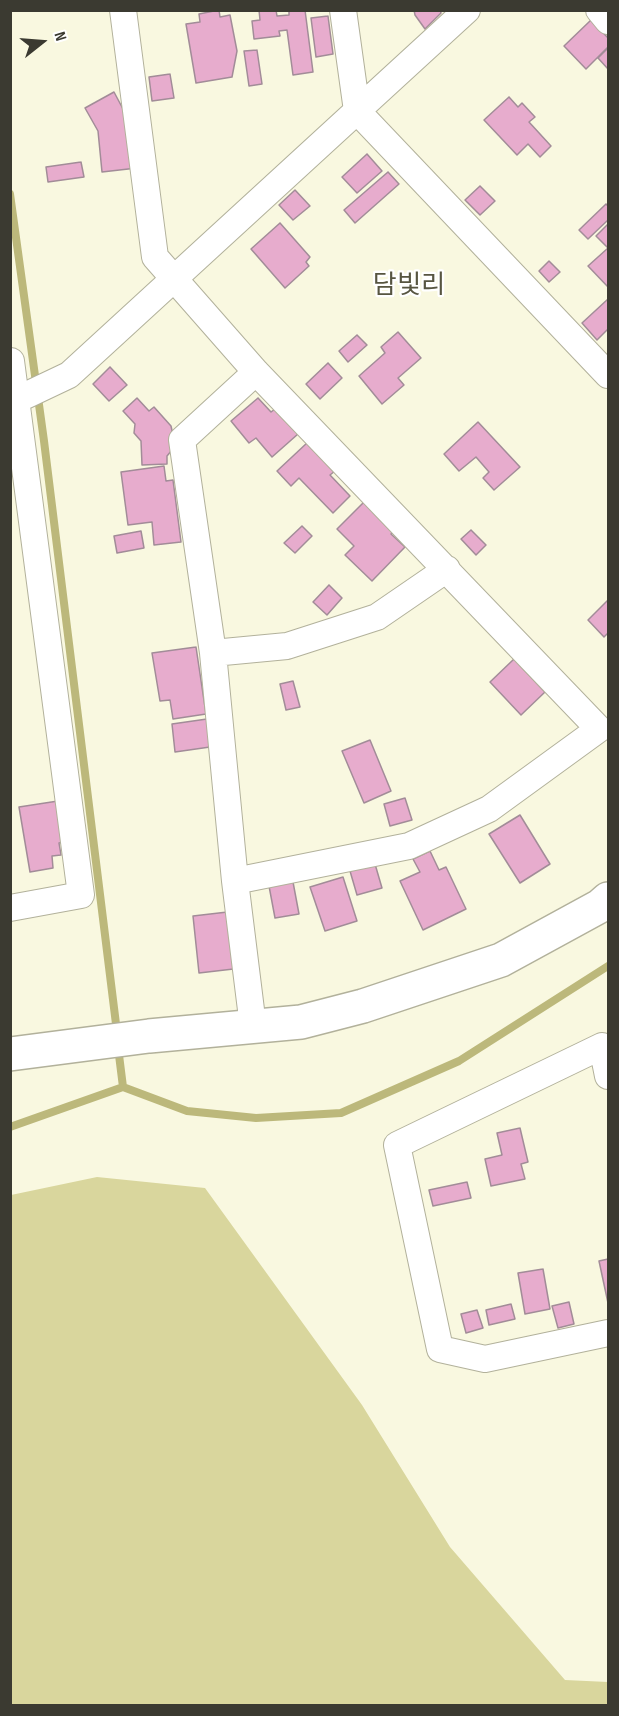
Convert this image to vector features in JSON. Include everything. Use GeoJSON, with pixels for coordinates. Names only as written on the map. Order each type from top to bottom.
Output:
{"type":"FeatureCollection","features":[{"type":"Feature","properties":{"kind":"street"},"geometry":{"type":"LineString","coordinates":[[123,10],[155,257],[255,372],[605,729],[489,809],[409,846],[235,881]]}},
{"type":"Feature","properties":{"kind":"street"},"geometry":{"type":"LineString","coordinates":[[343,10],[357,111],[609,375]]}},
{"type":"Feature","properties":{"kind":"street"},"geometry":{"type":"LineString","coordinates":[[13,402],[69,375],[467,10]]}},
{"type":"Feature","properties":{"kind":"street"},"geometry":{"type":"LineString","coordinates":[[599,10],[609,21]]}},
{"type":"Feature","properties":{"kind":"street"},"geometry":{"type":"LineString","coordinates":[[10,908],[81,895],[13,402],[11,361]]}},
{"type":"Feature","properties":{"kind":"street"},"geometry":{"type":"LineString","coordinates":[[253,1026],[235,881],[213,652],[182,440],[255,372]]}},
{"type":"Feature","properties":{"kind":"street"},"geometry":{"type":"LineString","coordinates":[[213,652],[287,646],[377,617],[447,569]]}},
{"type":"Feature","properties":{"kind":"street"},"geometry":{"type":"LineString","coordinates":[[10,1054],[149,1036],[301,1022],[363,1006],[501,960],[609,899]]}},
{"type":"Feature","properties":{"kind":"street"},"geometry":{"type":"LineString","coordinates":[[609,1076],[602,1046],[397,1145],[440,1349],[484,1359],[609,1333]]}},
{"type":"Feature","properties":{"kind":"shaded area"},"geometry":{"type":"Polygon","coordinates":[[[97,1177],[205,1188],[362,1405],[450,1547],[565,1680],[608,1682],[608,1705],[11,1705],[11,1195],[97,1177]]]}},
{"type":"Feature","properties":{"kind":"building"},"geometry":{"type":"Polygon","coordinates":[[[219,10],[220,17],[230,15],[237,51],[232,77],[196,83],[186,24],[200,22],[199,14],[219,10]]]}},
{"type":"Feature","properties":{"kind":"building"},"geometry":{"type":"Polygon","coordinates":[[[259,10],[276,10],[277,16],[289,15],[289,10],[305,10],[313,72],[293,75],[287,30],[279,31],[280,36],[254,39],[252,21],[260,20],[259,10]]]}},
{"type":"Feature","properties":{"kind":"building"},"geometry":{"type":"Polygon","coordinates":[[[414,10],[440,10],[441,13],[425,29],[414,10]]]}},
{"type":"Feature","properties":{"kind":"building"},"geometry":{"type":"Polygon","coordinates":[[[328,16],[333,54],[316,57],[311,18],[328,16]]]}},
{"type":"Feature","properties":{"kind":"building"},"geometry":{"type":"Polygon","coordinates":[[[591,20],[608,38],[608,47],[586,69],[564,46],[591,20]]]}},
{"type":"Feature","properties":{"kind":"building"},"geometry":{"type":"Polygon","coordinates":[[[608,48],[608,69],[598,58],[608,48]]]}},
{"type":"Feature","properties":{"kind":"building"},"geometry":{"type":"Polygon","coordinates":[[[257,50],[262,84],[249,86],[244,51],[257,50]]]}},
{"type":"Feature","properties":{"kind":"building"},"geometry":{"type":"Polygon","coordinates":[[[170,74],[174,98],[152,101],[149,77],[170,74]]]}},
{"type":"Feature","properties":{"kind":"building"},"geometry":{"type":"Polygon","coordinates":[[[114,92],[132,126],[137,168],[102,172],[98,131],[85,108],[114,92]]]}},
{"type":"Feature","properties":{"kind":"building"},"geometry":{"type":"Polygon","coordinates":[[[509,97],[518,107],[522,103],[535,117],[529,122],[551,146],[540,157],[528,144],[517,155],[484,120],[509,97]]]}},
{"type":"Feature","properties":{"kind":"building"},"geometry":{"type":"Polygon","coordinates":[[[367,154],[382,171],[357,193],[342,177],[367,154]]]}},
{"type":"Feature","properties":{"kind":"building"},"geometry":{"type":"Polygon","coordinates":[[[81,162],[84,177],[48,182],[46,167],[81,162]]]}},
{"type":"Feature","properties":{"kind":"building"},"geometry":{"type":"Polygon","coordinates":[[[388,172],[399,184],[355,223],[344,210],[388,172]]]}},
{"type":"Feature","properties":{"kind":"building"},"geometry":{"type":"Polygon","coordinates":[[[480,186],[495,201],[480,215],[465,200],[480,186]]]}},
{"type":"Feature","properties":{"kind":"building"},"geometry":{"type":"Polygon","coordinates":[[[295,190],[310,206],[293,220],[279,205],[295,190]]]}},
{"type":"Feature","properties":{"kind":"building"},"geometry":{"type":"Polygon","coordinates":[[[606,204],[608,220],[588,239],[579,230],[606,204]]]}},
{"type":"Feature","properties":{"kind":"building"},"geometry":{"type":"Polygon","coordinates":[[[280,223],[310,257],[306,262],[309,266],[285,288],[251,249],[280,223]]]}},
{"type":"Feature","properties":{"kind":"building"},"geometry":{"type":"Polygon","coordinates":[[[608,224],[608,248],[596,236],[608,224]]]}},
{"type":"Feature","properties":{"kind":"building"},"geometry":{"type":"Polygon","coordinates":[[[608,248],[608,287],[588,266],[608,248]]]}},
{"type":"Feature","properties":{"kind":"building"},"geometry":{"type":"Polygon","coordinates":[[[549,261],[560,272],[549,282],[539,271],[549,261]]]}},
{"type":"Feature","properties":{"kind":"building"},"geometry":{"type":"Polygon","coordinates":[[[608,299],[608,329],[597,340],[582,323],[608,299]]]}},
{"type":"Feature","properties":{"kind":"building"},"geometry":{"type":"Polygon","coordinates":[[[398,332],[421,358],[398,378],[404,385],[382,404],[359,376],[385,353],[381,347],[398,332]]]}},
{"type":"Feature","properties":{"kind":"building"},"geometry":{"type":"Polygon","coordinates":[[[357,335],[367,345],[348,362],[339,351],[357,335]]]}},
{"type":"Feature","properties":{"kind":"building"},"geometry":{"type":"Polygon","coordinates":[[[328,363],[342,378],[320,399],[306,384],[328,363]]]}},
{"type":"Feature","properties":{"kind":"building"},"geometry":{"type":"Polygon","coordinates":[[[110,367],[127,385],[109,401],[93,384],[110,367]]]}},
{"type":"Feature","properties":{"kind":"building"},"geometry":{"type":"Polygon","coordinates":[[[137,398],[149,411],[154,407],[171,426],[175,444],[167,456],[167,464],[142,465],[141,441],[134,433],[135,424],[123,411],[137,398]]]}},
{"type":"Feature","properties":{"kind":"building"},"geometry":{"type":"Polygon","coordinates":[[[258,398],[271,412],[275,409],[298,434],[272,457],[256,438],[249,443],[231,421],[258,398]]]}},
{"type":"Feature","properties":{"kind":"building"},"geometry":{"type":"Polygon","coordinates":[[[478,422],[520,467],[494,490],[483,478],[489,472],[476,457],[459,471],[444,454],[478,422]]]}},
{"type":"Feature","properties":{"kind":"building"},"geometry":{"type":"Polygon","coordinates":[[[308,442],[335,471],[330,475],[350,496],[333,513],[299,478],[291,486],[277,471],[308,442]]]}},
{"type":"Feature","properties":{"kind":"building"},"geometry":{"type":"Polygon","coordinates":[[[164,466],[166,481],[173,480],[181,542],[154,545],[152,522],[128,525],[121,472],[164,466]]]}},
{"type":"Feature","properties":{"kind":"building"},"geometry":{"type":"Polygon","coordinates":[[[365,501],[398,527],[391,534],[405,547],[372,581],[345,555],[354,546],[337,529],[365,501]]]}},
{"type":"Feature","properties":{"kind":"building"},"geometry":{"type":"Polygon","coordinates":[[[302,526],[312,536],[295,553],[284,543],[302,526]]]}},
{"type":"Feature","properties":{"kind":"building"},"geometry":{"type":"Polygon","coordinates":[[[471,530],[486,545],[476,555],[461,539],[471,530]]]}},
{"type":"Feature","properties":{"kind":"building"},"geometry":{"type":"Polygon","coordinates":[[[141,531],[144,548],[117,553],[114,536],[141,531]]]}},
{"type":"Feature","properties":{"kind":"building"},"geometry":{"type":"Polygon","coordinates":[[[329,585],[342,598],[327,615],[313,602],[329,585]]]}},
{"type":"Feature","properties":{"kind":"building"},"geometry":{"type":"Polygon","coordinates":[[[608,600],[608,633],[604,637],[588,620],[608,600]]]}},
{"type":"Feature","properties":{"kind":"building"},"geometry":{"type":"Polygon","coordinates":[[[196,647],[206,714],[173,719],[170,700],[160,701],[152,653],[196,647]]]}},
{"type":"Feature","properties":{"kind":"building"},"geometry":{"type":"Polygon","coordinates":[[[514,659],[545,692],[521,715],[490,682],[514,659]]]}},
{"type":"Feature","properties":{"kind":"building"},"geometry":{"type":"Polygon","coordinates":[[[293,681],[300,707],[286,710],[280,684],[293,681]]]}},
{"type":"Feature","properties":{"kind":"building"},"geometry":{"type":"Polygon","coordinates":[[[207,719],[210,747],[175,752],[172,724],[207,719]]]}},
{"type":"Feature","properties":{"kind":"building"},"geometry":{"type":"Polygon","coordinates":[[[370,740],[391,791],[364,803],[342,751],[370,740]]]}},
{"type":"Feature","properties":{"kind":"building"},"geometry":{"type":"Polygon","coordinates":[[[405,798],[412,820],[390,826],[384,804],[405,798]]]}},
{"type":"Feature","properties":{"kind":"building"},"geometry":{"type":"Polygon","coordinates":[[[58,801],[64,842],[59,843],[61,855],[52,856],[53,868],[30,872],[19,807],[58,801]]]}},
{"type":"Feature","properties":{"kind":"building"},"geometry":{"type":"Polygon","coordinates":[[[520,815],[550,864],[520,883],[489,834],[520,815]]]}},
{"type":"Feature","properties":{"kind":"building"},"geometry":{"type":"Polygon","coordinates":[[[430,851],[439,870],[446,867],[466,909],[423,930],[400,881],[420,872],[413,859],[430,851]]]}},
{"type":"Feature","properties":{"kind":"building"},"geometry":{"type":"Polygon","coordinates":[[[375,864],[382,888],[357,895],[350,871],[375,864]]]}},
{"type":"Feature","properties":{"kind":"building"},"geometry":{"type":"Polygon","coordinates":[[[343,877],[357,921],[325,931],[310,887],[343,877]]]}},
{"type":"Feature","properties":{"kind":"building"},"geometry":{"type":"Polygon","coordinates":[[[293,882],[299,914],[275,918],[269,886],[293,882]]]}},
{"type":"Feature","properties":{"kind":"building"},"geometry":{"type":"Polygon","coordinates":[[[236,911],[242,968],[199,973],[193,916],[236,911]]]}},
{"type":"Feature","properties":{"kind":"building"},"geometry":{"type":"Polygon","coordinates":[[[520,1128],[528,1162],[521,1164],[525,1179],[491,1186],[485,1159],[502,1155],[497,1133],[520,1128]]]}},
{"type":"Feature","properties":{"kind":"building"},"geometry":{"type":"Polygon","coordinates":[[[467,1182],[471,1198],[433,1206],[429,1190],[467,1182]]]}},
{"type":"Feature","properties":{"kind":"building"},"geometry":{"type":"Polygon","coordinates":[[[608,1259],[608,1303],[599,1261],[608,1259]]]}},
{"type":"Feature","properties":{"kind":"building"},"geometry":{"type":"Polygon","coordinates":[[[543,1269],[550,1309],[525,1314],[518,1273],[543,1269]]]}},
{"type":"Feature","properties":{"kind":"building"},"geometry":{"type":"Polygon","coordinates":[[[569,1302],[574,1324],[558,1328],[552,1306],[569,1302]]]}},
{"type":"Feature","properties":{"kind":"building"},"geometry":{"type":"Polygon","coordinates":[[[511,1304],[515,1319],[489,1325],[486,1310],[511,1304]]]}},
{"type":"Feature","properties":{"kind":"building"},"geometry":{"type":"Polygon","coordinates":[[[477,1310],[483,1328],[466,1333],[461,1314],[477,1310]]]}},
{"type":"Feature","properties":{"kind":"waterway"},"geometry":{"type":"LineString","coordinates":[[10,194],[44,441],[117,1032]]}},
{"type":"Feature","properties":{"kind":"waterway"},"geometry":{"type":"LineString","coordinates":[[10,1127],[123,1087],[187,1111],[256,1118],[341,1113],[459,1061],[608,966]]}},
{"type":"Feature","properties":{"kind":"waterway"},"geometry":{"type":"LineString","coordinates":[[118,1047],[123,1087]]}},
{"type":"Feature","properties":{"kind":"district","name":"담빛리"},"geometry":{"type":"Point","coordinates":[409,286]}}]}
